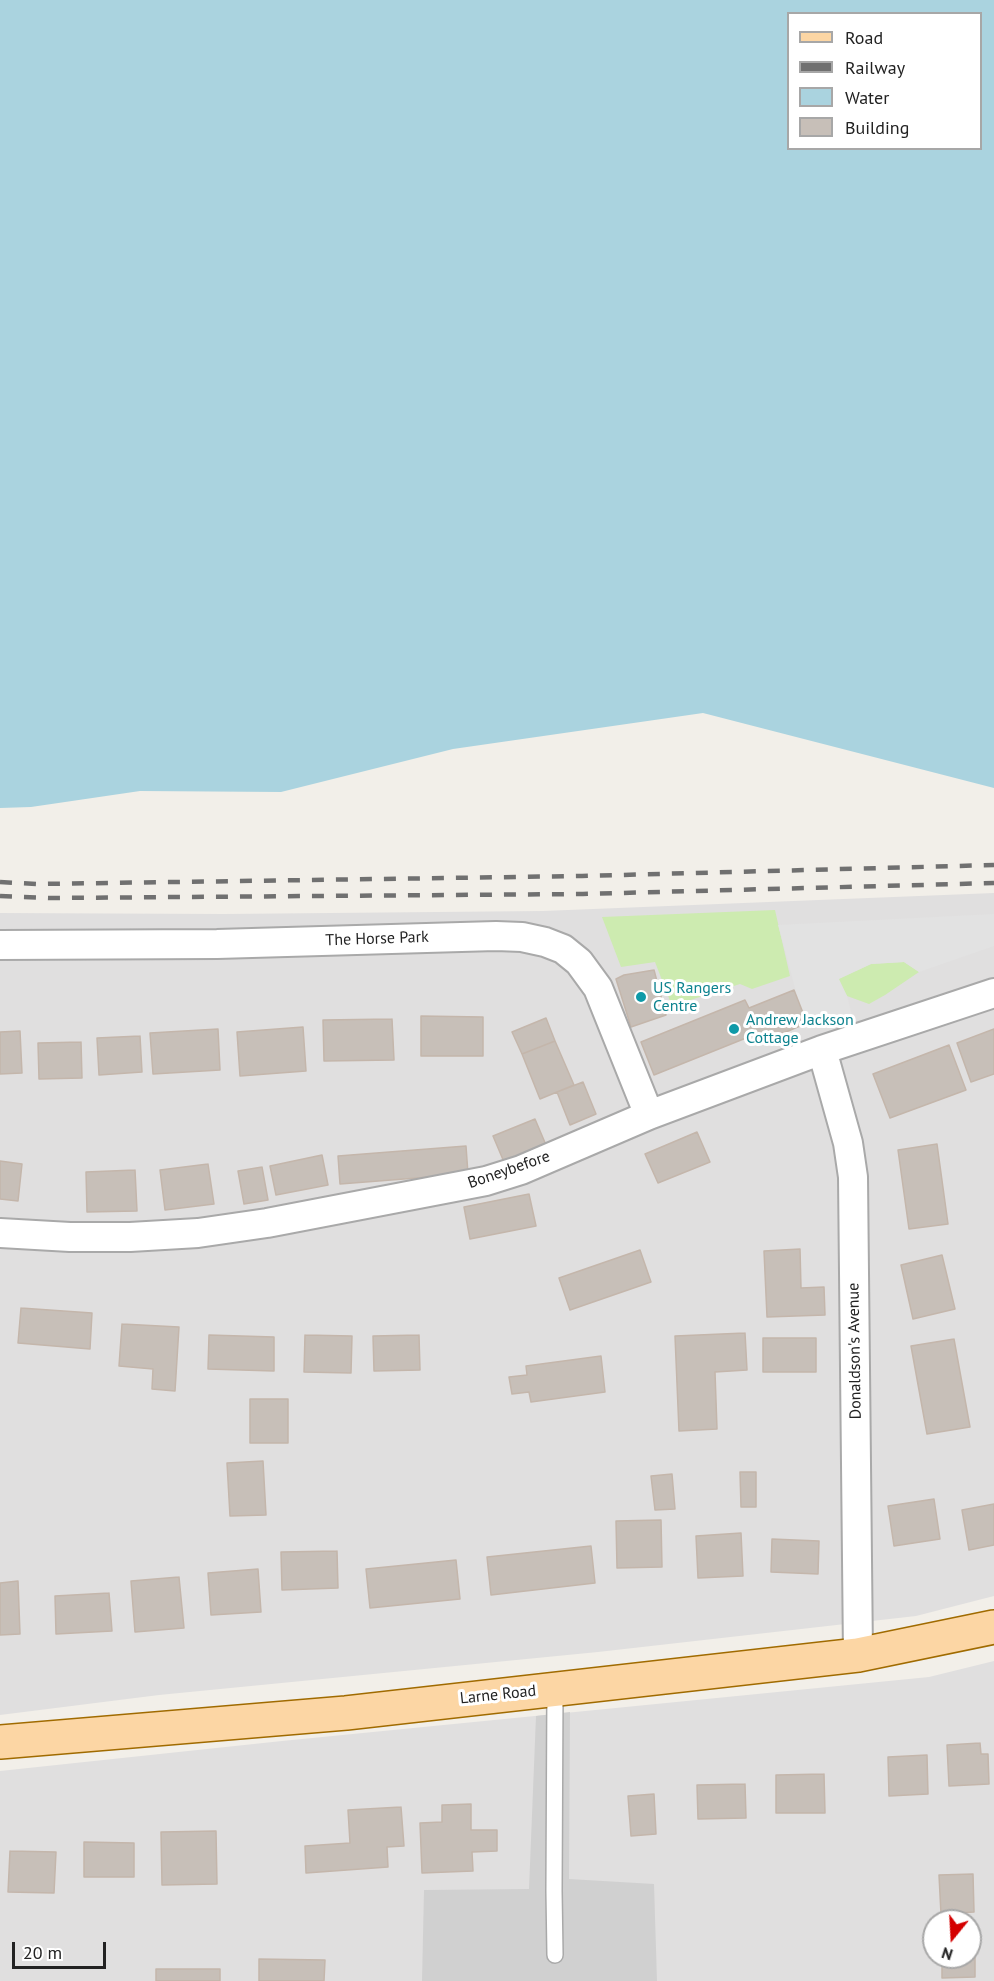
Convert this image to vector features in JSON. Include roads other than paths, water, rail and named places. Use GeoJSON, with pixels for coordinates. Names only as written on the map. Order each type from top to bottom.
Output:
{"type":"FeatureCollection","features":[{"type":"Feature","properties":{"kind":"main road","name":"Larne Road"},"geometry":{"type":"LineString","coordinates":[[0,1742],[346,1713],[858,1655],[994,1627]]}},
{"type":"Feature","properties":{"kind":"street","name":"The Horse Park"},"geometry":{"type":"LineString","coordinates":[[0,945],[217,944],[496,936],[522,937],[545,942],[563,948],[579,962],[598,988],[649,1115]]}},
{"type":"Feature","properties":{"kind":"street","name":"Boneybefore"},"geometry":{"type":"LineString","coordinates":[[0,1233],[70,1237],[130,1237],[186,1233],[267,1223],[469,1185],[503,1176],[649,1115],[822,1050],[994,993]]}},
{"type":"Feature","properties":{"kind":"street","name":"Donaldson's Avenue"},"geometry":{"type":"LineString","coordinates":[[822,1050],[848,1143],[853,1177],[858,1655]]}},
{"type":"Feature","properties":{"kind":"lane"},"geometry":{"type":"LineString","coordinates":[[555,1689],[555,1954]]}},
{"type":"Feature","properties":{"kind":"water"},"geometry":{"type":"Polygon","coordinates":[[[0,0],[994,0],[994,788],[703,713],[453,749],[281,792],[140,791],[31,807],[0,808],[0,0]]]}},
{"type":"Feature","properties":{"kind":"railway"},"geometry":{"type":"LineString","coordinates":[[0,882],[38,884],[582,876],[994,865]]}},
{"type":"Feature","properties":{"kind":"railway"},"geometry":{"type":"LineString","coordinates":[[0,896],[49,898],[583,894],[994,883]]}},
{"type":"Feature","properties":{"kind":"place","name":"US Rangers Centre"},"geometry":{"type":"Point","coordinates":[641,997]}},
{"type":"Feature","properties":{"kind":"place","name":"Andrew Jackson Cottage"},"geometry":{"type":"Point","coordinates":[734,1029]}}]}
